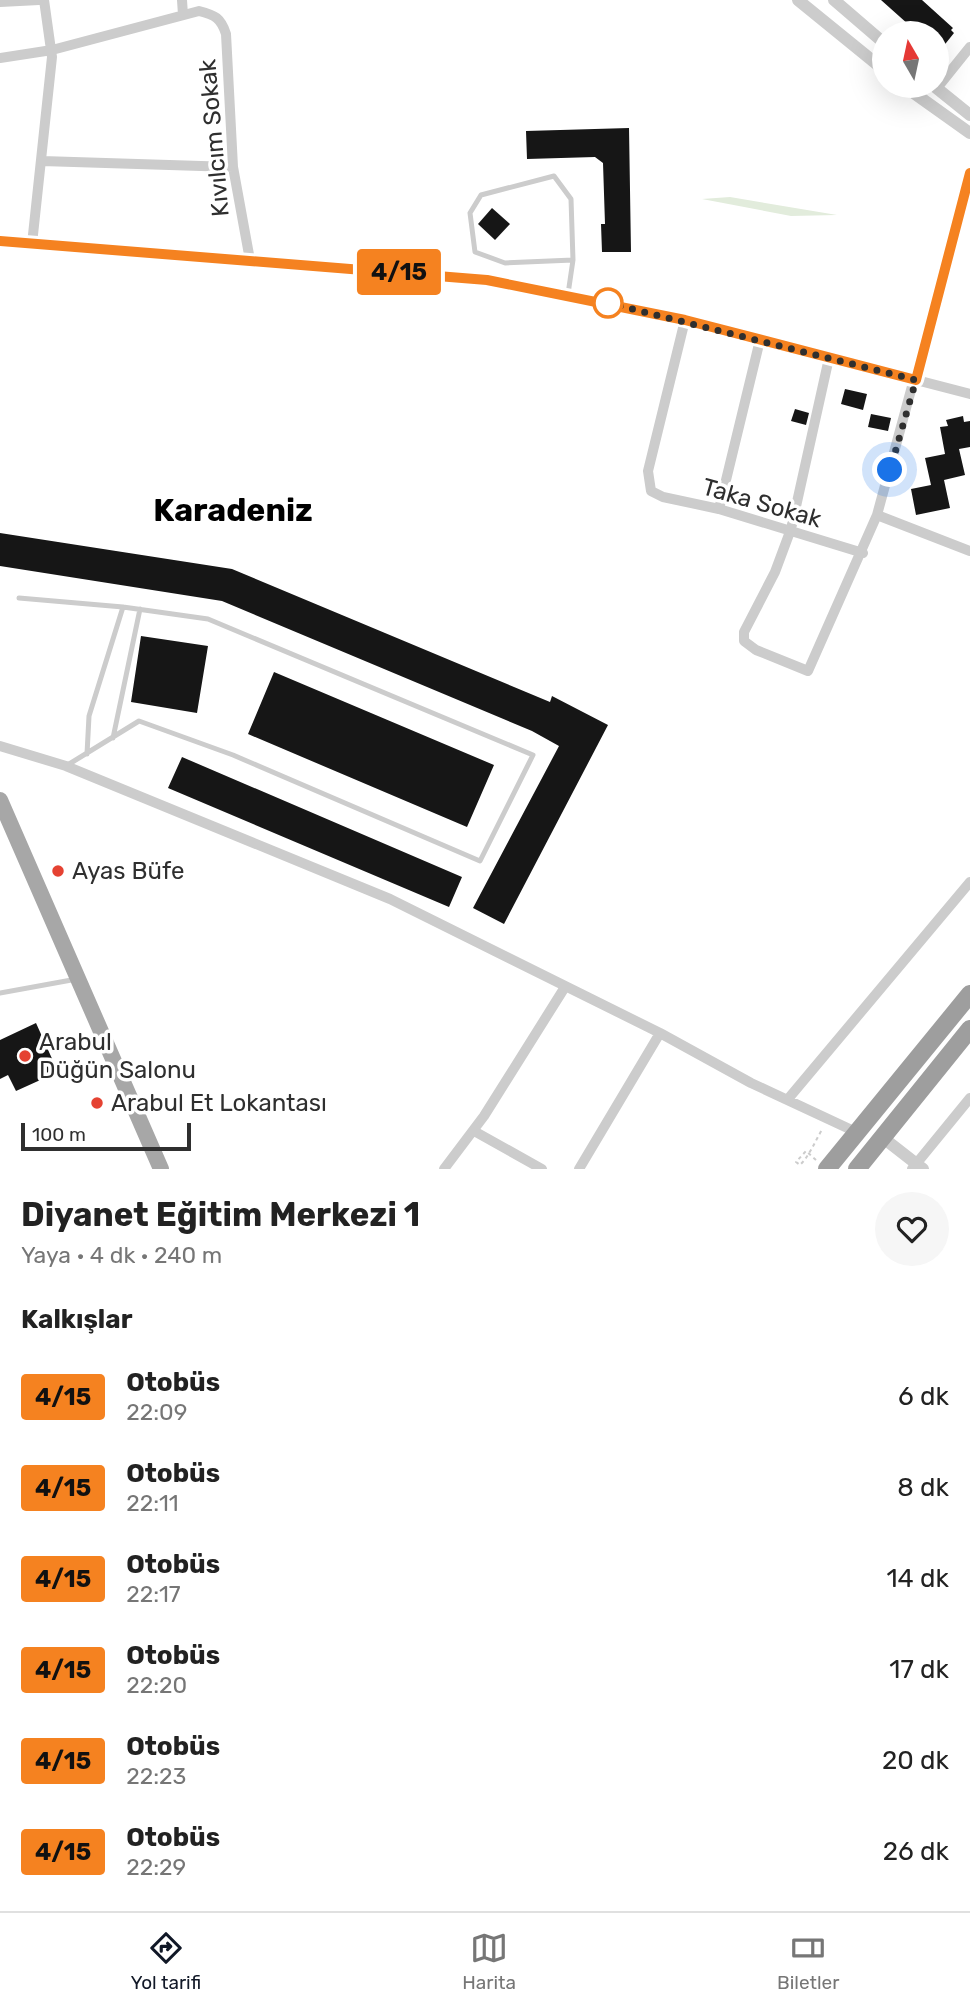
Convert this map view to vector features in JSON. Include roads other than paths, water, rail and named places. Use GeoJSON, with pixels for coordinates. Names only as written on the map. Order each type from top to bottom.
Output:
{"type":"FeatureCollection","features":[{"type":"Feature","properties":{"kind":"highway"},"geometry":{"type":"LineString","coordinates":[[827,1169],[970,994]]}},
{"type":"Feature","properties":{"kind":"highway"},"geometry":{"type":"LineString","coordinates":[[857,1169],[970,1029]]}},
{"type":"Feature","properties":{"kind":"highway"},"geometry":{"type":"LineString","coordinates":[[808,1160],[856,1132]]}},
{"type":"Feature","properties":{"kind":"main road"},"geometry":{"type":"LineString","coordinates":[[0,800],[80,979],[160,1169]]}},
{"type":"Feature","properties":{"kind":"street"},"geometry":{"type":"LineString","coordinates":[[0,2],[41,0],[52,50],[32,244]]}},
{"type":"Feature","properties":{"kind":"street"},"geometry":{"type":"LineString","coordinates":[[0,58],[52,50],[183,15],[182,0]]}},
{"type":"Feature","properties":{"kind":"street"},"geometry":{"type":"LineString","coordinates":[[798,0],[872,60]]}},
{"type":"Feature","properties":{"kind":"street"},"geometry":{"type":"LineString","coordinates":[[834,0],[872,33]]}},
{"type":"Feature","properties":{"kind":"street","name":"Kıvılcım Sokak"},"geometry":{"type":"LineString","coordinates":[[183,15],[199,11],[215,16],[223,22],[226,34],[233,167],[250,260]]}},
{"type":"Feature","properties":{"kind":"street"},"geometry":{"type":"LineString","coordinates":[[949,71],[970,47]]}},
{"type":"Feature","properties":{"kind":"street"},"geometry":{"type":"LineString","coordinates":[[921,98],[970,133]]}},
{"type":"Feature","properties":{"kind":"street"},"geometry":{"type":"LineString","coordinates":[[949,98],[970,115]]}},
{"type":"Feature","properties":{"kind":"street"},"geometry":{"type":"LineString","coordinates":[[42,160],[233,167]]}},
{"type":"Feature","properties":{"kind":"street"},"geometry":{"type":"LineString","coordinates":[[830,358],[789,533],[775,572],[744,632],[744,641],[756,650],[808,671],[863,553],[877,515],[916,380],[970,173]]}},
{"type":"Feature","properties":{"kind":"street"},"geometry":{"type":"LineString","coordinates":[[0,241],[487,280],[568,294],[685,320],[970,394]]}},
{"type":"Feature","properties":{"kind":"street","name":"Taka Sokak"},"geometry":{"type":"LineString","coordinates":[[685,320],[648,471],[651,491],[663,498],[719,509],[789,533],[863,553]]}},
{"type":"Feature","properties":{"kind":"street"},"geometry":{"type":"LineString","coordinates":[[719,509],[760,340]]}},
{"type":"Feature","properties":{"kind":"street"},"geometry":{"type":"LineString","coordinates":[[877,515],[970,551]]}},
{"type":"Feature","properties":{"kind":"street"},"geometry":{"type":"LineString","coordinates":[[0,746],[66,766],[390,899],[660,1033],[751,1083],[856,1132]]}},
{"type":"Feature","properties":{"kind":"street"},"geometry":{"type":"LineString","coordinates":[[788,1099],[970,882]]}},
{"type":"Feature","properties":{"kind":"street"},"geometry":{"type":"LineString","coordinates":[[444,1169],[474,1130],[565,987]]}},
{"type":"Feature","properties":{"kind":"street"},"geometry":{"type":"LineString","coordinates":[[579,1169],[660,1033]]}},
{"type":"Feature","properties":{"kind":"street"},"geometry":{"type":"LineString","coordinates":[[882,1138],[917,1167],[970,1098]]}},
{"type":"Feature","properties":{"kind":"street"},"geometry":{"type":"LineString","coordinates":[[474,1130],[542,1169]]}},
{"type":"Feature","properties":{"kind":"lane"},"geometry":{"type":"LineString","coordinates":[[568,294],[573,260],[571,199],[554,176],[481,195],[470,214],[475,252],[505,263],[573,260]]}},
{"type":"Feature","properties":{"kind":"lane"},"geometry":{"type":"LineString","coordinates":[[19,598],[124,607],[208,619],[533,755],[480,862],[233,755],[139,721],[66,766]]}},
{"type":"Feature","properties":{"kind":"lane"},"geometry":{"type":"LineString","coordinates":[[87,754],[89,716],[124,607]]}},
{"type":"Feature","properties":{"kind":"lane"},"geometry":{"type":"LineString","coordinates":[[113,738],[140,609]]}},
{"type":"Feature","properties":{"kind":"lane"},"geometry":{"type":"LineString","coordinates":[[0,993],[80,979]]}},
{"type":"Feature","properties":{"kind":"place","name":"Ayas Büfe"},"geometry":{"type":"Point","coordinates":[58,871]}},
{"type":"Feature","properties":{"kind":"place","name":"Arabul Düğün Salonu"},"geometry":{"type":"Point","coordinates":[25,1056]}},
{"type":"Feature","properties":{"kind":"place","name":"Arabul Et Lokantası"},"geometry":{"type":"Point","coordinates":[97,1103]}},
{"type":"Feature","properties":{"kind":"district","name":"Karadeniz"},"geometry":{"type":"Point","coordinates":[233,510]}}]}
